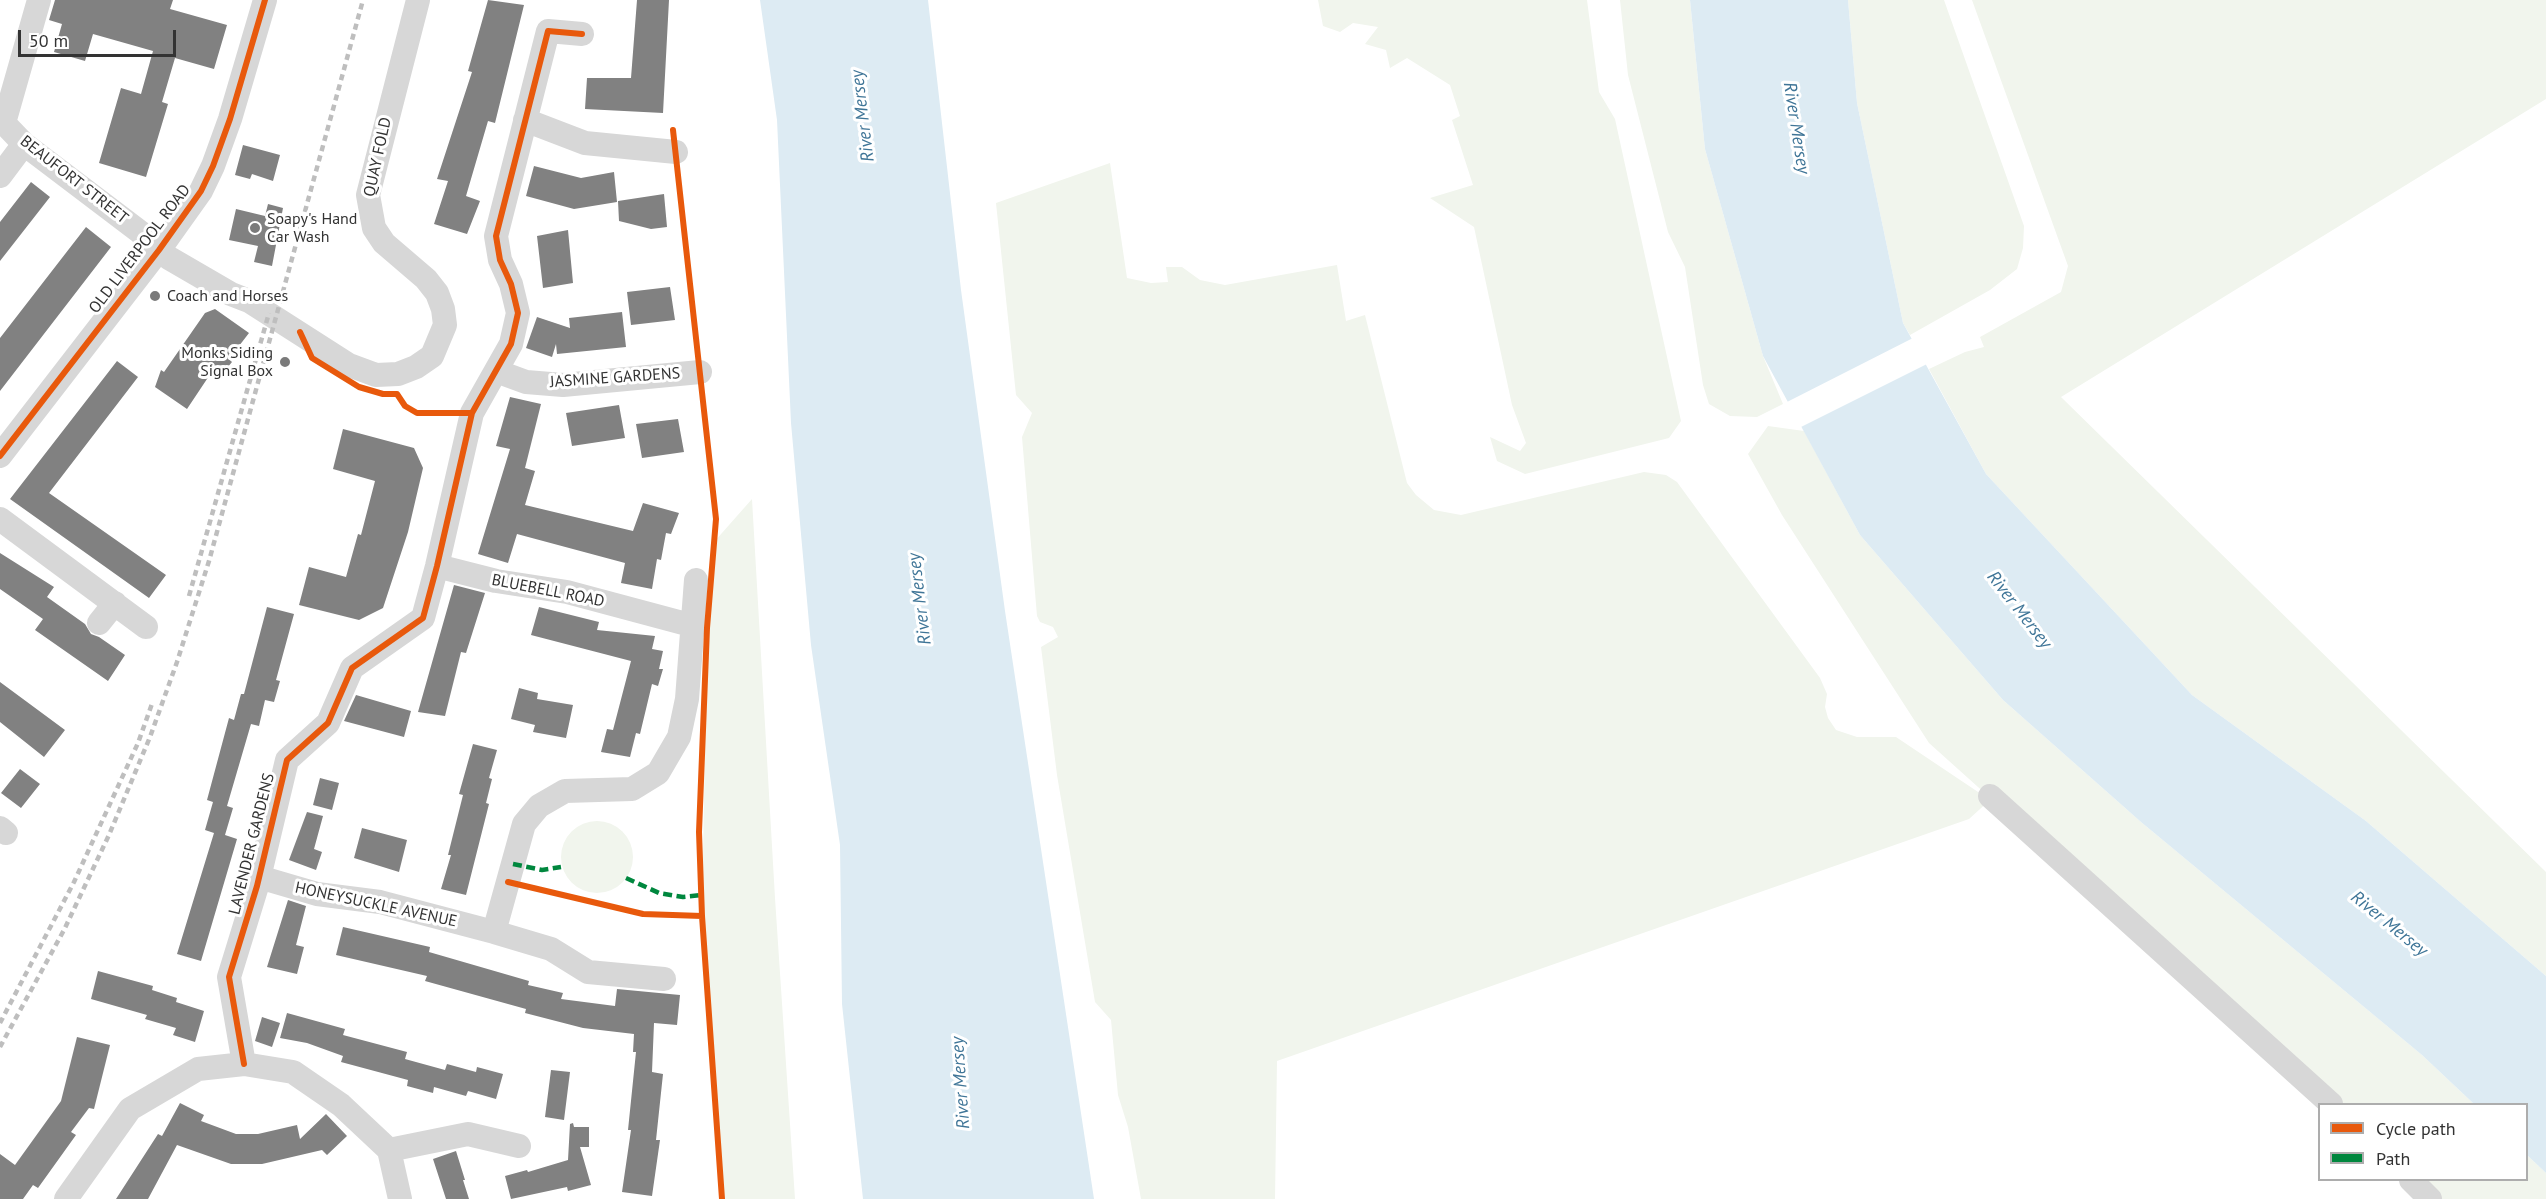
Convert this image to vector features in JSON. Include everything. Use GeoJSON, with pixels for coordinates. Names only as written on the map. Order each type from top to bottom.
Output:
{"type":"FeatureCollection","features":[{"type":"Feature","properties":{"kind":"street"},"geometry":{"type":"LineString","coordinates":[[2,121],[39,0]]}},
{"type":"Feature","properties":{"kind":"street","name":"OLD LIVERPOOL ROAD"},"geometry":{"type":"LineString","coordinates":[[0,456],[196,199],[213,166],[231,119],[266,0]]}},
{"type":"Feature","properties":{"kind":"street","name":"QUAY FOLD"},"geometry":{"type":"LineString","coordinates":[[398,374],[416,367],[432,356],[445,325],[443,309],[436,293],[426,279],[384,243],[374,228],[368,203],[370,179],[418,0]]}},
{"type":"Feature","properties":{"kind":"street","name":"LAVENDER GARDENS"},"geometry":{"type":"LineString","coordinates":[[244,1064],[229,977],[259,877],[287,760],[328,723],[352,668],[423,618],[472,414],[511,344],[518,313],[511,284],[500,260],[496,236],[549,31],[582,34]]}},
{"type":"Feature","properties":{"kind":"street"},"geometry":{"type":"LineString","coordinates":[[525,120],[585,143],[676,152]]}},
{"type":"Feature","properties":{"kind":"street","name":"BEAUFORT STREET"},"geometry":{"type":"LineString","coordinates":[[2,121],[24,144],[182,266],[311,339],[349,364],[376,375],[398,374]]}},
{"type":"Feature","properties":{"kind":"street"},"geometry":{"type":"LineString","coordinates":[[0,176],[24,144]]}},
{"type":"Feature","properties":{"kind":"street","name":"JASMINE GARDENS"},"geometry":{"type":"LineString","coordinates":[[496,371],[526,382],[563,385],[700,372]]}},
{"type":"Feature","properties":{"kind":"street"},"geometry":{"type":"LineString","coordinates":[[0,519],[146,627]]}},
{"type":"Feature","properties":{"kind":"street","name":"BLUEBELL ROAD"},"geometry":{"type":"LineString","coordinates":[[437,566],[496,581],[567,592],[694,626]]}},
{"type":"Feature","properties":{"kind":"street"},"geometry":{"type":"LineString","coordinates":[[494,932],[524,824],[539,806],[565,791],[632,789],[658,773],[679,737],[687,699],[696,580]]}},
{"type":"Feature","properties":{"kind":"street"},"geometry":{"type":"LineString","coordinates":[[99,623],[115,603]]}},
{"type":"Feature","properties":{"kind":"street"},"geometry":{"type":"LineString","coordinates":[[1990,796],[2330,1103]]}},
{"type":"Feature","properties":{"kind":"street","name":"HONEYSUCKLE AVENUE"},"geometry":{"type":"LineString","coordinates":[[259,877],[317,894],[381,902],[494,932],[551,949],[588,972],[664,979]]}},
{"type":"Feature","properties":{"kind":"street"},"geometry":{"type":"LineString","coordinates":[[66,1199],[130,1109],[198,1069],[244,1064],[293,1072],[341,1105],[389,1150],[400,1199]]}},
{"type":"Feature","properties":{"kind":"street"},"geometry":{"type":"LineString","coordinates":[[389,1150],[468,1134],[519,1146]]}},
{"type":"Feature","properties":{"kind":"street"},"geometry":{"type":"LineString","coordinates":[[2413,1181],[2430,1199]]}},
{"type":"Feature","properties":{"kind":"shaded area"},"geometry":{"type":"Polygon","coordinates":[[[1318,0],[1587,0],[1599,92],[1615,119],[1681,421],[1669,438],[1525,474],[1497,461],[1490,437],[1520,451],[1526,443],[1512,405],[1474,227],[1430,198],[1473,185],[1452,120],[1460,116],[1450,85],[1407,58],[1390,68],[1386,50],[1365,44],[1378,27],[1353,23],[1340,32],[1323,26],[1318,0]]]}},
{"type":"Feature","properties":{"kind":"shaded area"},"geometry":{"type":"Polygon","coordinates":[[[1620,0],[1690,0],[1705,149],[1763,356],[1783,404],[1757,417],[1730,416],[1709,404],[1703,385],[1685,267],[1668,232],[1628,75],[1620,0]]]}},
{"type":"Feature","properties":{"kind":"shaded area"},"geometry":{"type":"Polygon","coordinates":[[[1848,0],[1944,0],[2024,226],[2023,248],[2017,269],[1990,290],[1910,335],[1903,323],[1857,103],[1848,0]]]}},
{"type":"Feature","properties":{"kind":"shaded area"},"geometry":{"type":"Polygon","coordinates":[[[1972,0],[2546,0],[2546,99],[2061,397],[2546,872],[2546,976],[2366,821],[2192,695],[1986,474],[1929,369],[1965,352],[1984,347],[1980,337],[2061,292],[2068,266],[1972,0]]]}},
{"type":"Feature","properties":{"kind":"shaded area"},"geometry":{"type":"Polygon","coordinates":[[[1110,163],[1127,278],[1151,283],[1168,282],[1166,267],[1182,267],[1200,280],[1225,285],[1337,265],[1346,321],[1365,315],[1407,483],[1416,495],[1434,510],[1461,515],[1644,472],[1666,475],[1677,482],[1820,678],[1827,694],[1825,707],[1828,718],[1836,730],[1857,737],[1896,737],[1990,800],[1969,819],[1277,1061],[1275,1199],[1141,1199],[1128,1127],[1118,1095],[1111,1020],[1095,1002],[1057,775],[1041,647],[1058,637],[1053,627],[1040,622],[1037,616],[1022,437],[1032,413],[1016,395],[996,203],[1110,163]]]}},
{"type":"Feature","properties":{"kind":"shaded area"},"geometry":{"type":"Polygon","coordinates":[[[1768,426],[1804,431],[1860,535],[2003,700],[2141,822],[2422,1055],[2473,1103],[2330,1103],[1929,743],[1782,515],[1748,454],[1768,426]]]}},
{"type":"Feature","properties":{"kind":"shaded area"},"geometry":{"type":"Polygon","coordinates":[[[752,499],[795,1199],[721,1199],[702,916],[707,628],[714,542],[752,499]]]}},
{"type":"Feature","properties":{"kind":"shaded area"},"geometry":{"type":"Polygon","coordinates":[[[604,821],[623,831],[631,843],[633,857],[631,871],[623,883],[611,891],[590,893],[571,883],[563,871],[561,850],[571,831],[583,823],[604,821]]]}},
{"type":"Feature","properties":{"kind":"shaded area"},"geometry":{"type":"Polygon","coordinates":[[[2528,1156],[2546,1173],[2546,1199],[2430,1199],[2412,1181],[2528,1181],[2528,1156]]]}},
{"type":"Feature","properties":{"kind":"water","name":"River Mersey"},"geometry":{"type":"Polygon","coordinates":[[[760,0],[928,0],[961,290],[1005,611],[1094,1199],[863,1199],[842,1004],[840,845],[811,645],[791,423],[777,120],[760,0]]]}},
{"type":"Feature","properties":{"kind":"water","name":"River Mersey"},"geometry":{"type":"Polygon","coordinates":[[[1690,0],[1848,0],[1857,103],[1903,323],[1986,474],[2192,695],[2366,821],[2546,976],[2546,1173],[2528,1156],[2528,1103],[2473,1103],[2422,1055],[2141,822],[2003,700],[1860,535],[1763,356],[1705,149],[1690,0]]]}},
{"type":"Feature","properties":{"kind":"pier"},"geometry":{"type":"Polygon","coordinates":[[[1915,337],[1929,363],[1799,428],[1785,403],[1915,337]]]}},
{"type":"Feature","properties":{"kind":"building"},"geometry":{"type":"Polygon","coordinates":[[[55,0],[173,0],[170,9],[227,25],[214,69],[175,58],[162,102],[168,104],[146,177],[99,163],[121,88],[141,94],[153,51],[93,34],[85,61],[54,52],[62,24],[49,20],[55,0]]]}},
{"type":"Feature","properties":{"kind":"building"},"geometry":{"type":"Polygon","coordinates":[[[488,0],[524,5],[495,123],[488,121],[466,196],[480,201],[467,234],[434,224],[448,181],[437,179],[472,72],[468,71],[488,0]]]}},
{"type":"Feature","properties":{"kind":"building"},"geometry":{"type":"Polygon","coordinates":[[[637,0],[669,0],[663,113],[585,109],[587,78],[631,78],[637,0]]]}},
{"type":"Feature","properties":{"kind":"building"},"geometry":{"type":"Polygon","coordinates":[[[243,145],[280,155],[273,181],[252,174],[250,179],[235,175],[243,145]]]}},
{"type":"Feature","properties":{"kind":"building"},"geometry":{"type":"Polygon","coordinates":[[[534,166],[581,178],[614,172],[617,202],[574,209],[526,196],[534,166]]]}},
{"type":"Feature","properties":{"kind":"building"},"geometry":{"type":"Polygon","coordinates":[[[31,182],[50,197],[0,261],[0,222],[31,182]]]}},
{"type":"Feature","properties":{"kind":"building"},"geometry":{"type":"Polygon","coordinates":[[[664,194],[667,227],[651,229],[619,221],[618,201],[664,194]]]}},
{"type":"Feature","properties":{"kind":"building","name":"Soapy's Hand Car Wash"},"geometry":{"type":"Polygon","coordinates":[[[268,204],[283,208],[272,266],[254,262],[258,246],[229,240],[236,209],[265,216],[268,204]]]}},
{"type":"Feature","properties":{"kind":"building"},"geometry":{"type":"Polygon","coordinates":[[[86,227],[111,247],[0,391],[0,338],[86,227]]]}},
{"type":"Feature","properties":{"kind":"building"},"geometry":{"type":"Polygon","coordinates":[[[568,230],[573,283],[543,288],[537,236],[568,230]]]}},
{"type":"Feature","properties":{"kind":"building"},"geometry":{"type":"Polygon","coordinates":[[[670,287],[675,320],[631,325],[627,292],[670,287]]]}},
{"type":"Feature","properties":{"kind":"building"},"geometry":{"type":"Polygon","coordinates":[[[215,309],[249,333],[229,359],[232,362],[218,379],[211,373],[187,409],[155,387],[161,370],[164,372],[205,313],[215,309]]]}},
{"type":"Feature","properties":{"kind":"building"},"geometry":{"type":"Polygon","coordinates":[[[622,312],[626,347],[557,354],[556,344],[552,357],[526,348],[537,317],[570,328],[569,318],[622,312]]]}},
{"type":"Feature","properties":{"kind":"building"},"geometry":{"type":"Polygon","coordinates":[[[117,361],[138,377],[49,493],[166,575],[149,598],[10,499],[117,361]]]}},
{"type":"Feature","properties":{"kind":"building"},"geometry":{"type":"Polygon","coordinates":[[[510,397],[541,404],[525,468],[535,471],[525,505],[633,531],[643,503],[679,513],[671,534],[666,533],[661,560],[657,559],[652,589],[621,583],[625,563],[517,534],[508,563],[478,554],[510,449],[496,446],[510,397]]]}},
{"type":"Feature","properties":{"kind":"building"},"geometry":{"type":"Polygon","coordinates":[[[619,405],[625,438],[572,446],[566,413],[619,405]]]}},
{"type":"Feature","properties":{"kind":"building"},"geometry":{"type":"Polygon","coordinates":[[[678,419],[684,452],[642,458],[636,424],[678,419]]]}},
{"type":"Feature","properties":{"kind":"building"},"geometry":{"type":"Polygon","coordinates":[[[343,429],[414,448],[423,468],[408,532],[383,608],[359,620],[299,605],[309,567],[346,577],[358,534],[361,535],[375,481],[333,469],[343,429]]]}},
{"type":"Feature","properties":{"kind":"building"},"geometry":{"type":"Polygon","coordinates":[[[0,553],[54,587],[47,597],[85,624],[91,634],[125,655],[108,681],[35,630],[43,619],[0,589],[0,553]]]}},
{"type":"Feature","properties":{"kind":"building"},"geometry":{"type":"Polygon","coordinates":[[[454,585],[485,593],[466,653],[461,652],[445,716],[418,712],[454,585]]]}},
{"type":"Feature","properties":{"kind":"building"},"geometry":{"type":"Polygon","coordinates":[[[267,607],[294,614],[276,680],[280,681],[274,702],[265,700],[259,726],[251,724],[227,806],[233,808],[225,835],[237,839],[201,961],[177,954],[214,833],[205,830],[213,802],[207,800],[229,718],[234,720],[241,694],[244,694],[267,607]]]}},
{"type":"Feature","properties":{"kind":"building"},"geometry":{"type":"Polygon","coordinates":[[[539,607],[599,622],[597,630],[655,636],[652,649],[663,651],[659,669],[663,669],[658,686],[652,684],[640,734],[636,733],[630,757],[601,752],[607,729],[613,730],[631,661],[531,635],[539,607]]]}},
{"type":"Feature","properties":{"kind":"building"},"geometry":{"type":"Polygon","coordinates":[[[0,682],[65,730],[44,757],[0,722],[0,682]]]}},
{"type":"Feature","properties":{"kind":"building"},"geometry":{"type":"Polygon","coordinates":[[[519,688],[538,693],[537,699],[573,705],[566,738],[533,732],[535,725],[511,719],[519,688]]]}},
{"type":"Feature","properties":{"kind":"building"},"geometry":{"type":"Polygon","coordinates":[[[356,695],[411,711],[404,737],[344,721],[356,695]]]}},
{"type":"Feature","properties":{"kind":"building"},"geometry":{"type":"Polygon","coordinates":[[[473,744],[497,750],[489,778],[492,779],[486,803],[489,804],[466,895],[441,889],[451,855],[448,855],[463,795],[459,794],[473,744]]]}},
{"type":"Feature","properties":{"kind":"building"},"geometry":{"type":"Polygon","coordinates":[[[20,769],[40,784],[21,808],[1,793],[20,769]]]}},
{"type":"Feature","properties":{"kind":"building"},"geometry":{"type":"Polygon","coordinates":[[[320,778],[339,783],[332,810],[313,805],[320,778]]]}},
{"type":"Feature","properties":{"kind":"building"},"geometry":{"type":"Polygon","coordinates":[[[307,812],[323,816],[314,849],[322,852],[316,870],[289,860],[307,812]]]}},
{"type":"Feature","properties":{"kind":"building"},"geometry":{"type":"Polygon","coordinates":[[[362,828],[407,840],[399,872],[354,858],[362,828]]]}},
{"type":"Feature","properties":{"kind":"building"},"geometry":{"type":"Polygon","coordinates":[[[288,900],[306,906],[296,945],[304,947],[297,974],[267,967],[288,900]]]}},
{"type":"Feature","properties":{"kind":"building"},"geometry":{"type":"Polygon","coordinates":[[[343,927],[430,947],[429,952],[529,981],[528,985],[563,993],[561,999],[615,1006],[617,989],[680,995],[677,1025],[654,1023],[652,1072],[663,1074],[656,1140],[660,1140],[652,1196],[622,1192],[631,1130],[628,1130],[636,1052],[633,1052],[634,1034],[583,1028],[525,1013],[526,1009],[425,981],[427,976],[336,955],[343,927]]]}},
{"type":"Feature","properties":{"kind":"building"},"geometry":{"type":"Polygon","coordinates":[[[98,971],[153,986],[152,990],[177,998],[176,1002],[204,1011],[195,1042],[173,1035],[176,1028],[145,1019],[147,1015],[91,999],[98,971]]]}},
{"type":"Feature","properties":{"kind":"building"},"geometry":{"type":"Polygon","coordinates":[[[287,1013],[345,1029],[343,1035],[407,1052],[405,1059],[445,1070],[447,1064],[476,1072],[477,1067],[503,1074],[496,1099],[468,1091],[466,1096],[434,1087],[433,1093],[407,1086],[408,1080],[341,1062],[343,1056],[307,1043],[280,1038],[287,1013]]]}},
{"type":"Feature","properties":{"kind":"building"},"geometry":{"type":"Polygon","coordinates":[[[262,1017],[280,1023],[272,1047],[255,1041],[262,1017]]]}},
{"type":"Feature","properties":{"kind":"building"},"geometry":{"type":"Polygon","coordinates":[[[77,1037],[110,1045],[94,1109],[89,1108],[71,1132],[76,1135],[38,1188],[33,1185],[23,1199],[0,1199],[0,1154],[15,1165],[61,1101],[77,1037]]]}},
{"type":"Feature","properties":{"kind":"building"},"geometry":{"type":"Polygon","coordinates":[[[551,1070],[570,1072],[564,1120],[545,1117],[551,1070]]]}},
{"type":"Feature","properties":{"kind":"building"},"geometry":{"type":"Polygon","coordinates":[[[180,1103],[204,1115],[201,1121],[236,1134],[258,1134],[297,1125],[300,1139],[326,1114],[347,1136],[327,1155],[322,1150],[262,1164],[231,1164],[177,1145],[148,1199],[116,1199],[158,1134],[162,1136],[180,1103]]]}},
{"type":"Feature","properties":{"kind":"building"},"geometry":{"type":"Polygon","coordinates":[[[573,1123],[574,1127],[589,1127],[589,1147],[580,1147],[591,1185],[568,1191],[567,1187],[511,1199],[505,1176],[568,1160],[570,1124],[573,1123]]]}},
{"type":"Feature","properties":{"kind":"building"},"geometry":{"type":"Polygon","coordinates":[[[456,1151],[469,1199],[446,1199],[433,1159],[456,1151]]]}},
{"type":"Feature","properties":{"kind":"railway"},"geometry":{"type":"LineString","coordinates":[[0,1047],[64,930],[109,835],[150,737],[177,662],[209,561],[363,0]]}},
{"type":"Feature","properties":{"kind":"railway"},"geometry":{"type":"LineString","coordinates":[[189,596],[269,313]]}},
{"type":"Feature","properties":{"kind":"railway"},"geometry":{"type":"LineString","coordinates":[[0,1023],[74,882],[138,743],[153,701]]}},
{"type":"Feature","properties":{"kind":"marked path"},"geometry":{"type":"LineString","coordinates":[[513,864],[542,870],[561,867]]}},
{"type":"Feature","properties":{"kind":"marked path"},"geometry":{"type":"LineString","coordinates":[[626,878],[659,893],[683,897],[702,895]]}},
{"type":"Feature","properties":{"kind":"cycle path"},"geometry":{"type":"LineString","coordinates":[[0,456],[159,250],[201,191],[230,119],[265,0]]}},
{"type":"Feature","properties":{"kind":"cycle path"},"geometry":{"type":"LineString","coordinates":[[244,1064],[229,977],[257,886],[287,760],[328,723],[352,668],[423,618],[472,413],[511,344],[518,313],[511,284],[500,260],[496,236],[548,31],[582,34]]}},
{"type":"Feature","properties":{"kind":"cycle path"},"geometry":{"type":"LineString","coordinates":[[673,130],[716,519],[707,628],[699,832],[702,916],[722,1199]]}},
{"type":"Feature","properties":{"kind":"cycle path"},"geometry":{"type":"LineString","coordinates":[[300,332],[312,358],[359,387],[383,394],[397,394],[405,406],[417,413],[472,413]]}},
{"type":"Feature","properties":{"kind":"cycle path"},"geometry":{"type":"LineString","coordinates":[[508,882],[643,914],[702,916]]}},
{"type":"Feature","properties":{"kind":"place","name":"Soapy's Hand Car Wash"},"geometry":{"type":"Point","coordinates":[255,228]}},
{"type":"Feature","properties":{"kind":"place","name":"Coach and Horses"},"geometry":{"type":"Point","coordinates":[155,296]}},
{"type":"Feature","properties":{"kind":"place","name":"Monks Siding Signal Box"},"geometry":{"type":"Point","coordinates":[285,362]}}]}
